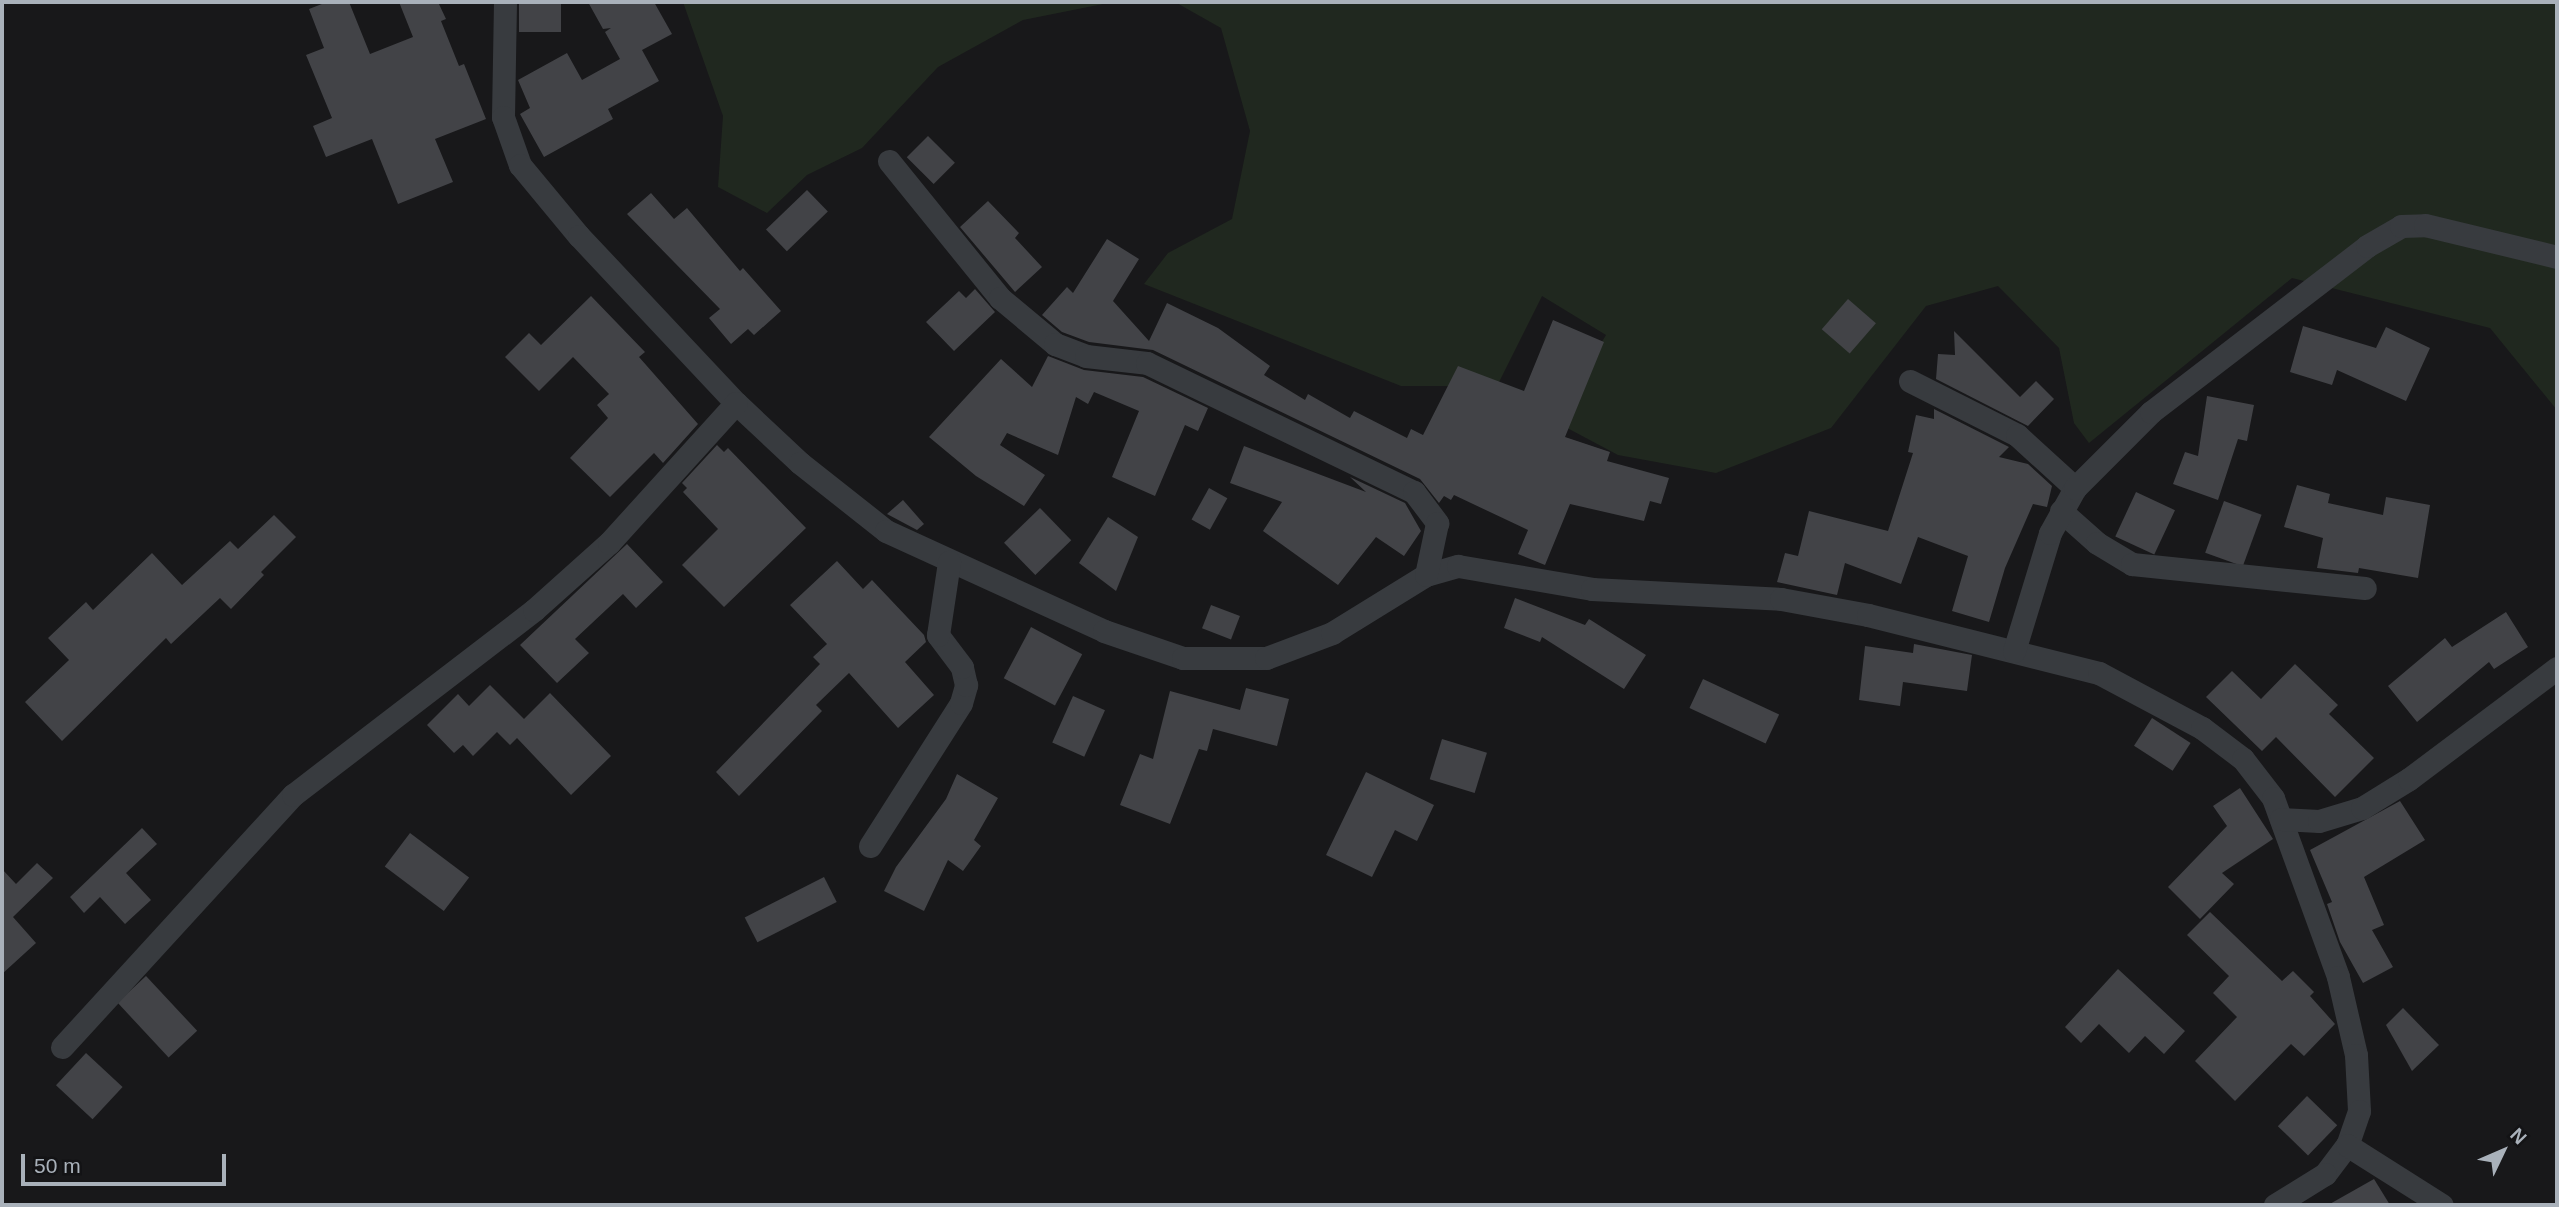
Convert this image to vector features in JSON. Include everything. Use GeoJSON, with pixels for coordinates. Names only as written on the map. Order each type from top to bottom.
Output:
{"type":"FeatureCollection","features":[{"type":"Feature","properties":{"kind":"street"},"geometry":{"type":"LineString","coordinates":[[505,2],[503,117],[520,164],[579,236],[736,403],[848,503],[886,531],[949,562],[1144,647],[1183,658],[1266,658],[1298,648],[1332,632],[1426,575],[1458,566],[1592,589],[1781,598],[2099,673],[2202,728],[2254,771],[2281,819],[2350,1019],[2359,1111],[2347,1145],[2325,1174],[2275,1205]]}},
{"type":"Feature","properties":{"kind":"street"},"geometry":{"type":"LineString","coordinates":[[889,161],[1000,298],[1055,344],[1086,356],[1147,363],[1414,492],[1437,523],[1426,575]]}},
{"type":"Feature","properties":{"kind":"street"},"geometry":{"type":"LineString","coordinates":[[2014,651],[2039,565],[2061,511],[2075,488],[2128,433],[2195,376],[2387,232],[2425,225],[2557,257]]}},
{"type":"Feature","properties":{"kind":"street"},"geometry":{"type":"LineString","coordinates":[[1910,381],[2017,435],[2075,488]]}},
{"type":"Feature","properties":{"kind":"street"},"geometry":{"type":"LineString","coordinates":[[62,1047],[293,795],[534,610],[608,542],[736,403]]}},
{"type":"Feature","properties":{"kind":"street"},"geometry":{"type":"LineString","coordinates":[[2061,511],[2097,543],[2132,564],[2365,588]]}},
{"type":"Feature","properties":{"kind":"street"},"geometry":{"type":"LineString","coordinates":[[870,846],[961,703],[966,685],[962,667],[938,635],[949,562]]}},
{"type":"Feature","properties":{"kind":"street"},"geometry":{"type":"LineString","coordinates":[[2281,819],[2319,821],[2362,808],[2409,779],[2557,668]]}},
{"type":"Feature","properties":{"kind":"street"},"geometry":{"type":"LineString","coordinates":[[2347,1145],[2442,1205]]}},
{"type":"Feature","properties":{"kind":"shaded area"},"geometry":{"type":"Polygon","coordinates":[[[683,2],[1113,2],[1023,20],[938,67],[862,148],[807,175],[767,213],[718,187],[723,116],[683,2]]]}},
{"type":"Feature","properties":{"kind":"shaded area"},"geometry":{"type":"Polygon","coordinates":[[[1175,2],[2557,2],[2557,410],[2490,328],[2292,278],[2089,443],[2074,423],[2059,348],[1998,286],[1926,306],[1831,428],[1716,473],[1618,455],[1554,421],[1606,335],[1542,296],[1497,386],[1401,386],[1144,284],[1168,253],[1232,219],[1250,131],[1221,28],[1175,2]]]}},
{"type":"Feature","properties":{"kind":"building"},"geometry":{"type":"Polygon","coordinates":[[[327,2],[349,2],[370,54],[413,37],[399,2],[438,2],[446,19],[441,21],[459,66],[464,64],[486,119],[435,139],[453,182],[398,204],[372,139],[326,157],[313,126],[332,118],[306,55],[324,48],[309,9],[327,2]]]}},
{"type":"Feature","properties":{"kind":"building"},"geometry":{"type":"Polygon","coordinates":[[[519,2],[561,2],[561,32],[519,32],[519,2]]]}},
{"type":"Feature","properties":{"kind":"building"},"geometry":{"type":"Polygon","coordinates":[[[588,2],[654,2],[672,34],[642,50],[659,81],[608,109],[613,119],[544,157],[520,114],[530,108],[518,80],[567,53],[582,80],[620,59],[605,32],[611,28],[603,29],[588,2]]]}},
{"type":"Feature","properties":{"kind":"building"},"geometry":{"type":"Polygon","coordinates":[[[928,136],[955,163],[934,184],[907,157],[928,136]]]}},
{"type":"Feature","properties":{"kind":"building"},"geometry":{"type":"Polygon","coordinates":[[[807,190],[828,212],[787,251],[766,230],[807,190]]]}},
{"type":"Feature","properties":{"kind":"building"},"geometry":{"type":"Polygon","coordinates":[[[651,193],[674,219],[687,208],[740,271],[743,268],[781,311],[754,335],[748,329],[731,344],[709,318],[720,309],[627,214],[651,193]]]}},
{"type":"Feature","properties":{"kind":"building"},"geometry":{"type":"Polygon","coordinates":[[[988,201],[1019,233],[1015,238],[1042,267],[1015,292],[960,227],[988,201]]]}},
{"type":"Feature","properties":{"kind":"building"},"geometry":{"type":"Polygon","coordinates":[[[1107,239],[1139,259],[1113,301],[1149,341],[1167,303],[1218,328],[1270,366],[1264,375],[1305,400],[1308,394],[1350,418],[1354,411],[1407,438],[1411,429],[1423,435],[1458,366],[1524,391],[1553,320],[1604,342],[1565,437],[1610,452],[1607,461],[1669,478],[1661,504],[1650,501],[1644,521],[1570,504],[1545,565],[1518,554],[1528,530],[1454,495],[1451,500],[1444,496],[1439,503],[1420,479],[1153,350],[1089,342],[1062,332],[1042,315],[1067,287],[1073,293],[1107,239]]]}},
{"type":"Feature","properties":{"kind":"building"},"geometry":{"type":"Polygon","coordinates":[[[975,289],[995,312],[954,351],[926,322],[959,291],[966,298],[975,289]]]}},
{"type":"Feature","properties":{"kind":"building"},"geometry":{"type":"Polygon","coordinates":[[[591,296],[645,352],[639,357],[698,424],[663,463],[654,453],[610,497],[570,458],[608,418],[597,405],[609,394],[573,357],[539,391],[505,357],[529,333],[541,345],[591,296]]]}},
{"type":"Feature","properties":{"kind":"building"},"geometry":{"type":"Polygon","coordinates":[[[1848,299],[1876,323],[1850,353],[1822,329],[1848,299]]]}},
{"type":"Feature","properties":{"kind":"building"},"geometry":{"type":"Polygon","coordinates":[[[2303,326],[2376,348],[2386,327],[2430,348],[2406,401],[2337,370],[2332,385],[2290,372],[2303,326]]]}},
{"type":"Feature","properties":{"kind":"building"},"geometry":{"type":"Polygon","coordinates":[[[1954,331],[2020,397],[2036,381],[2054,399],[2028,426],[1936,379],[1938,354],[1955,355],[1954,331]]]}},
{"type":"Feature","properties":{"kind":"building"},"geometry":{"type":"Polygon","coordinates":[[[1048,356],[1084,370],[1143,377],[1208,408],[1198,431],[1185,425],[1155,496],[1112,477],[1139,411],[1094,392],[1088,404],[1076,397],[1058,455],[1007,433],[1000,445],[1045,475],[1024,506],[976,476],[929,437],[1001,359],[1032,387],[1048,356]]]}},
{"type":"Feature","properties":{"kind":"building"},"geometry":{"type":"Polygon","coordinates":[[[2207,396],[2254,405],[2247,441],[2238,439],[2218,500],[2173,484],[2185,452],[2198,456],[2207,396]]]}},
{"type":"Feature","properties":{"kind":"building"},"geometry":{"type":"Polygon","coordinates":[[[1934,409],[2009,447],[1999,457],[2028,464],[2052,486],[2047,507],[2033,504],[2005,568],[1989,622],[1952,611],[1968,556],[1918,537],[1901,584],[1845,563],[1837,595],[1777,582],[1785,553],[1798,556],[1809,511],[1888,531],[1913,453],[1908,452],[1916,415],[1934,419],[1934,409]]]}},
{"type":"Feature","properties":{"kind":"building"},"geometry":{"type":"Polygon","coordinates":[[[717,445],[724,452],[728,448],[806,528],[724,607],[682,565],[718,529],[683,492],[687,488],[682,483],[717,445]]]}},
{"type":"Feature","properties":{"kind":"building"},"geometry":{"type":"Polygon","coordinates":[[[1244,446],[1366,492],[1350,477],[1405,503],[1421,531],[1404,556],[1376,537],[1338,585],[1263,531],[1282,502],[1230,483],[1244,446]]]}},
{"type":"Feature","properties":{"kind":"building"},"geometry":{"type":"Polygon","coordinates":[[[2297,485],[2330,494],[2328,503],[2383,515],[2386,497],[2430,505],[2418,578],[2359,568],[2358,573],[2317,568],[2323,538],[2284,527],[2297,485]]]}},
{"type":"Feature","properties":{"kind":"building"},"geometry":{"type":"Polygon","coordinates":[[[1209,488],[1227,498],[1210,530],[1192,519],[1209,488]]]}},
{"type":"Feature","properties":{"kind":"building"},"geometry":{"type":"Polygon","coordinates":[[[2136,492],[2175,510],[2154,555],[2115,536],[2136,492]]]}},
{"type":"Feature","properties":{"kind":"building"},"geometry":{"type":"Polygon","coordinates":[[[903,500],[924,524],[917,530],[887,514],[903,500]]]}},
{"type":"Feature","properties":{"kind":"building"},"geometry":{"type":"Polygon","coordinates":[[[2224,501],[2262,515],[2243,566],[2205,553],[2224,501]]]}},
{"type":"Feature","properties":{"kind":"building"},"geometry":{"type":"Polygon","coordinates":[[[1040,508],[1071,540],[1035,575],[1004,543],[1040,508]]]}},
{"type":"Feature","properties":{"kind":"building"},"geometry":{"type":"Polygon","coordinates":[[[274,515],[296,537],[261,572],[264,575],[231,609],[220,598],[171,644],[166,638],[62,741],[25,702],[69,660],[48,638],[86,602],[93,610],[152,553],[182,585],[230,541],[238,549],[274,515]]]}},
{"type":"Feature","properties":{"kind":"building"},"geometry":{"type":"Polygon","coordinates":[[[1108,517],[1138,537],[1116,591],[1079,563],[1108,517]]]}},
{"type":"Feature","properties":{"kind":"building"},"geometry":{"type":"Polygon","coordinates":[[[627,544],[663,582],[636,608],[623,594],[575,639],[589,653],[557,683],[520,645],[627,544]]]}},
{"type":"Feature","properties":{"kind":"building"},"geometry":{"type":"Polygon","coordinates":[[[837,561],[863,589],[872,580],[924,635],[926,642],[905,662],[934,695],[898,728],[849,673],[816,705],[822,711],[739,796],[716,772],[820,664],[813,657],[827,644],[790,605],[837,561]]]}},
{"type":"Feature","properties":{"kind":"building"},"geometry":{"type":"Polygon","coordinates":[[[1515,598],[1585,625],[1589,619],[1646,655],[1624,689],[1542,637],[1540,642],[1504,628],[1515,598]]]}},
{"type":"Feature","properties":{"kind":"building"},"geometry":{"type":"Polygon","coordinates":[[[1211,605],[1240,616],[1231,639],[1202,628],[1211,605]]]}},
{"type":"Feature","properties":{"kind":"building"},"geometry":{"type":"Polygon","coordinates":[[[2506,612],[2528,647],[2494,669],[2489,662],[2417,722],[2388,686],[2445,638],[2452,647],[2506,612]]]}},
{"type":"Feature","properties":{"kind":"building"},"geometry":{"type":"Polygon","coordinates":[[[1031,627],[1082,654],[1055,705],[1004,678],[1031,627]]]}},
{"type":"Feature","properties":{"kind":"building"},"geometry":{"type":"Polygon","coordinates":[[[1914,644],[1972,655],[1967,691],[1903,682],[1900,706],[1859,700],[1865,646],[1913,653],[1914,644]]]}},
{"type":"Feature","properties":{"kind":"building"},"geometry":{"type":"Polygon","coordinates":[[[2295,664],[2338,705],[2329,714],[2374,758],[2335,797],[2276,737],[2262,751],[2206,697],[2232,671],[2261,699],[2295,664]]]}},
{"type":"Feature","properties":{"kind":"building"},"geometry":{"type":"Polygon","coordinates":[[[1703,679],[1779,714],[1766,744],[1689,708],[1703,679]]]}},
{"type":"Feature","properties":{"kind":"building"},"geometry":{"type":"Polygon","coordinates":[[[490,685],[524,719],[550,693],[611,756],[571,795],[517,738],[510,745],[497,732],[473,756],[463,745],[454,753],[427,725],[458,694],[469,706],[490,685]]]}},
{"type":"Feature","properties":{"kind":"building"},"geometry":{"type":"Polygon","coordinates":[[[1246,688],[1289,699],[1277,746],[1213,729],[1207,751],[1199,749],[1170,824],[1120,805],[1140,754],[1153,759],[1170,691],[1240,710],[1246,688]]]}},
{"type":"Feature","properties":{"kind":"building"},"geometry":{"type":"Polygon","coordinates":[[[1073,696],[1105,710],[1084,757],[1052,743],[1073,696]]]}},
{"type":"Feature","properties":{"kind":"building"},"geometry":{"type":"Polygon","coordinates":[[[2152,718],[2191,743],[2173,771],[2134,746],[2152,718]]]}},
{"type":"Feature","properties":{"kind":"building"},"geometry":{"type":"Polygon","coordinates":[[[1442,739],[1487,753],[1475,793],[1430,779],[1442,739]]]}},
{"type":"Feature","properties":{"kind":"building"},"geometry":{"type":"Polygon","coordinates":[[[1366,772],[1434,805],[1417,841],[1395,830],[1372,877],[1326,855],[1366,772]]]}},
{"type":"Feature","properties":{"kind":"building"},"geometry":{"type":"Polygon","coordinates":[[[957,774],[998,798],[974,840],[981,846],[963,871],[948,860],[924,911],[884,891],[896,867],[946,799],[957,774]]]}},
{"type":"Feature","properties":{"kind":"building"},"geometry":{"type":"Polygon","coordinates":[[[2240,788],[2273,839],[2222,873],[2234,884],[2200,919],[2168,887],[2227,826],[2213,806],[2240,788]]]}},
{"type":"Feature","properties":{"kind":"building"},"geometry":{"type":"Polygon","coordinates":[[[2400,801],[2425,840],[2364,877],[2384,925],[2372,930],[2393,967],[2363,983],[2340,942],[2327,904],[2332,902],[2310,850],[2400,801]]]}},
{"type":"Feature","properties":{"kind":"building"},"geometry":{"type":"Polygon","coordinates":[[[142,828],[157,844],[126,873],[151,900],[125,924],[100,897],[84,913],[70,897],[142,828]]]}},
{"type":"Feature","properties":{"kind":"building"},"geometry":{"type":"Polygon","coordinates":[[[410,833],[469,878],[444,911],[385,867],[410,833]]]}},
{"type":"Feature","properties":{"kind":"building"},"geometry":{"type":"Polygon","coordinates":[[[37,863],[53,878],[13,917],[36,943],[2,974],[2,869],[16,884],[37,863]]]}},
{"type":"Feature","properties":{"kind":"building"},"geometry":{"type":"Polygon","coordinates":[[[824,877],[837,902],[757,942],[745,917],[824,877]]]}},
{"type":"Feature","properties":{"kind":"building"},"geometry":{"type":"Polygon","coordinates":[[[2210,912],[2282,981],[2293,971],[2314,992],[2310,996],[2335,1024],[2304,1056],[2291,1044],[2235,1101],[2195,1061],[2237,1017],[2213,993],[2229,976],[2187,935],[2210,912]]]}},
{"type":"Feature","properties":{"kind":"building"},"geometry":{"type":"Polygon","coordinates":[[[2118,969],[2185,1031],[2164,1054],[2145,1036],[2129,1053],[2099,1024],[2081,1043],[2065,1027],[2118,969]]]}},
{"type":"Feature","properties":{"kind":"building"},"geometry":{"type":"Polygon","coordinates":[[[146,976],[197,1031],[169,1057],[117,1003],[146,976]]]}},
{"type":"Feature","properties":{"kind":"building"},"geometry":{"type":"Polygon","coordinates":[[[2403,1008],[2439,1045],[2412,1071],[2386,1025],[2403,1008]]]}},
{"type":"Feature","properties":{"kind":"building"},"geometry":{"type":"Polygon","coordinates":[[[86,1053],[123,1087],[93,1119],[56,1085],[86,1053]]]}},
{"type":"Feature","properties":{"kind":"building"},"geometry":{"type":"Polygon","coordinates":[[[2307,1096],[2337,1125],[2308,1155],[2278,1126],[2307,1096]]]}},
{"type":"Feature","properties":{"kind":"building"},"geometry":{"type":"Polygon","coordinates":[[[2374,1179],[2390,1205],[2328,1205],[2374,1179]]]}}]}
